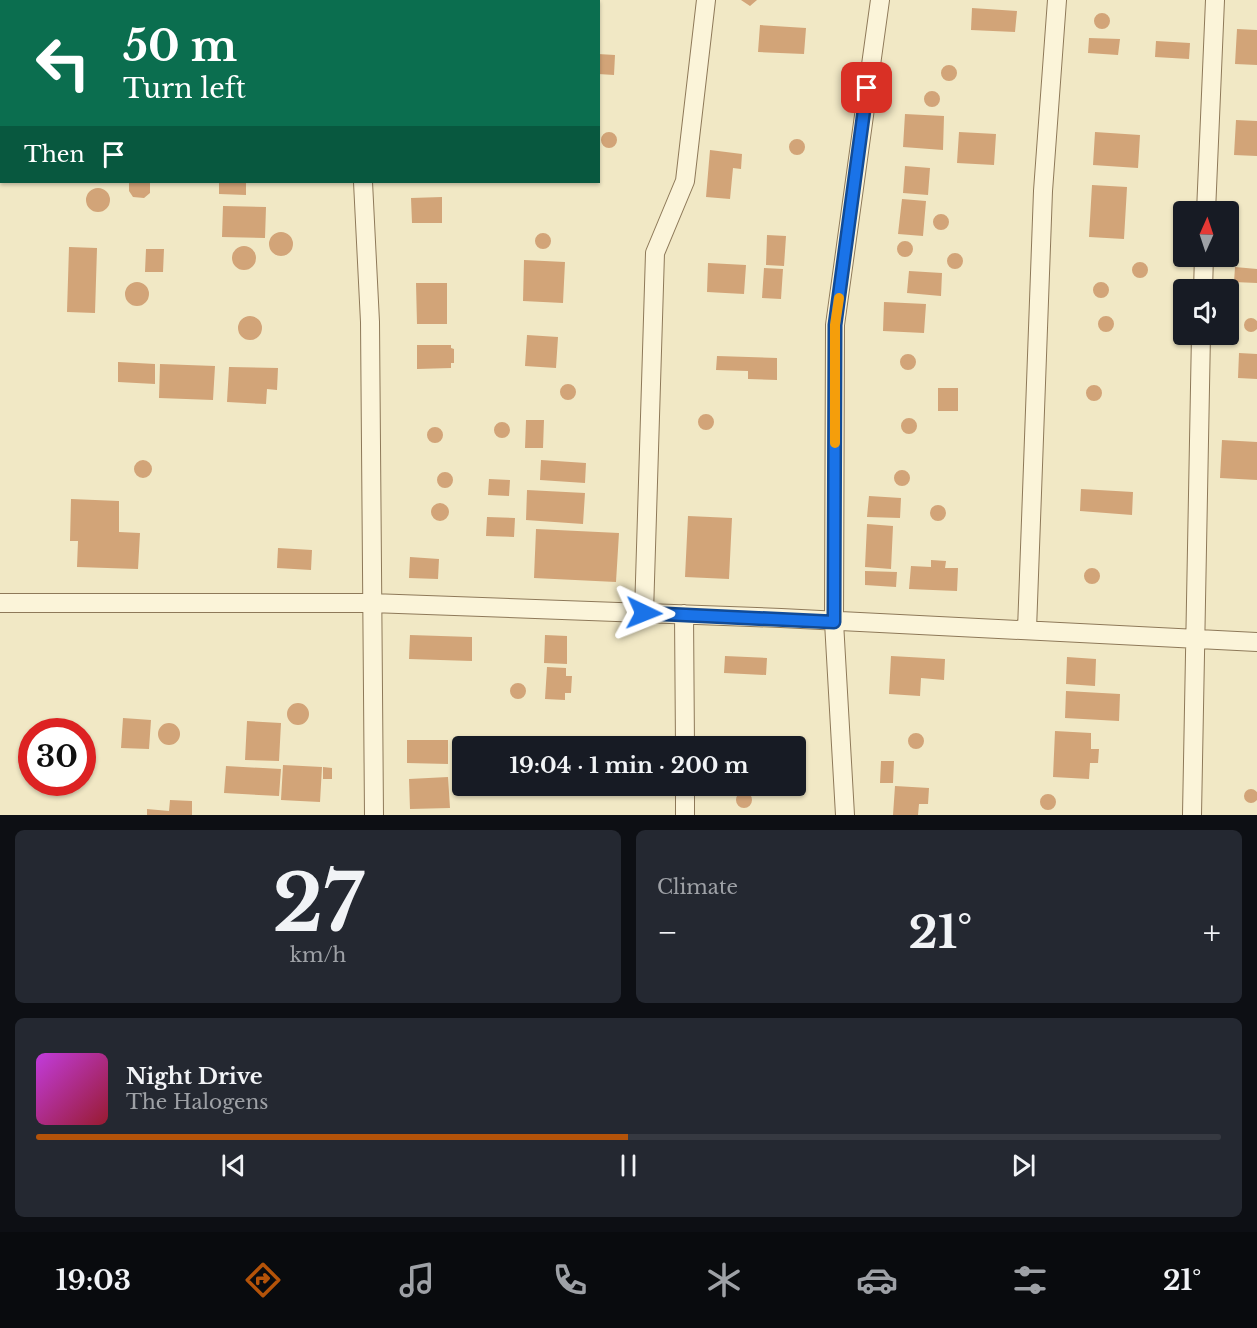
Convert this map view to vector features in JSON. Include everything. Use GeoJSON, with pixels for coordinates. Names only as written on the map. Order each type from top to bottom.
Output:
{"type":"FeatureCollection","features":[{"type":"Feature","properties":{"kind":"street"},"geometry":{"type":"LineString","coordinates":[[644,613],[654,253],[685,181],[706,0]]}},
{"type":"Feature","properties":{"kind":"street"},"geometry":{"type":"LineString","coordinates":[[845,815],[834,622],[835,325],[880,0]]}},
{"type":"Feature","properties":{"kind":"street"},"geometry":{"type":"LineString","coordinates":[[1027,630],[1043,191],[1057,0]]}},
{"type":"Feature","properties":{"kind":"street"},"geometry":{"type":"LineString","coordinates":[[1206,201],[1215,0]]}},
{"type":"Feature","properties":{"kind":"street"},"geometry":{"type":"LineString","coordinates":[[363,183],[370,322],[371,603],[375,815]]}},
{"type":"Feature","properties":{"kind":"street"},"geometry":{"type":"LineString","coordinates":[[1192,815],[1193,640],[1201,345]]}},
{"type":"Feature","properties":{"kind":"street"},"geometry":{"type":"LineString","coordinates":[[0,603],[371,603],[684,614],[1257,642]]}},
{"type":"Feature","properties":{"kind":"street"},"geometry":{"type":"LineString","coordinates":[[684,614],[685,736]]}},
{"type":"Feature","properties":{"kind":"street"},"geometry":{"type":"LineString","coordinates":[[685,796],[685,815]]}},
{"type":"Feature","properties":{"kind":"building"},"geometry":{"type":"Polygon","coordinates":[[[741,0],[757,0],[750,6],[741,0]]]}},
{"type":"Feature","properties":{"kind":"building"},"geometry":{"type":"Polygon","coordinates":[[[972,8],[1017,11],[1015,32],[971,30],[972,8]]]}},
{"type":"Feature","properties":{"kind":"building"},"geometry":{"type":"Polygon","coordinates":[[[1102,13],[1110,21],[1102,29],[1094,21],[1102,13]]]}},
{"type":"Feature","properties":{"kind":"building"},"geometry":{"type":"Polygon","coordinates":[[[760,25],[806,28],[804,54],[758,52],[760,25]]]}},
{"type":"Feature","properties":{"kind":"building"},"geometry":{"type":"Polygon","coordinates":[[[1237,29],[1257,30],[1257,65],[1235,64],[1237,29]]]}},
{"type":"Feature","properties":{"kind":"building"},"geometry":{"type":"Polygon","coordinates":[[[1089,38],[1120,39],[1118,55],[1088,53],[1089,38]]]}},
{"type":"Feature","properties":{"kind":"building"},"geometry":{"type":"Polygon","coordinates":[[[1156,41],[1190,43],[1189,59],[1155,57],[1156,41]]]}},
{"type":"Feature","properties":{"kind":"building"},"geometry":{"type":"Polygon","coordinates":[[[600,54],[615,55],[614,75],[600,74],[600,54]]]}},
{"type":"Feature","properties":{"kind":"building"},"geometry":{"type":"Polygon","coordinates":[[[949,65],[957,73],[949,81],[941,73],[949,65]]]}},
{"type":"Feature","properties":{"kind":"building"},"geometry":{"type":"Polygon","coordinates":[[[932,91],[940,99],[932,107],[924,99],[932,91]]]}},
{"type":"Feature","properties":{"kind":"building"},"geometry":{"type":"Polygon","coordinates":[[[905,114],[944,116],[943,150],[903,147],[905,114]]]}},
{"type":"Feature","properties":{"kind":"building"},"geometry":{"type":"Polygon","coordinates":[[[1236,120],[1257,121],[1257,156],[1234,155],[1236,120]]]}},
{"type":"Feature","properties":{"kind":"building"},"geometry":{"type":"Polygon","coordinates":[[[609,132],[617,140],[609,148],[601,140],[609,132]]]}},
{"type":"Feature","properties":{"kind":"building"},"geometry":{"type":"Polygon","coordinates":[[[959,132],[996,134],[994,165],[957,163],[959,132]]]}},
{"type":"Feature","properties":{"kind":"building"},"geometry":{"type":"Polygon","coordinates":[[[1095,132],[1140,135],[1138,168],[1093,165],[1095,132]]]}},
{"type":"Feature","properties":{"kind":"building"},"geometry":{"type":"Polygon","coordinates":[[[797,139],[805,147],[797,155],[789,147],[797,139]]]}},
{"type":"Feature","properties":{"kind":"building"},"geometry":{"type":"Polygon","coordinates":[[[710,150],[742,154],[741,169],[733,168],[730,199],[706,197],[710,150]]]}},
{"type":"Feature","properties":{"kind":"building"},"geometry":{"type":"Polygon","coordinates":[[[905,166],[930,168],[928,195],[903,193],[905,166]]]}},
{"type":"Feature","properties":{"kind":"building"},"geometry":{"type":"Polygon","coordinates":[[[129,183],[150,183],[150,193],[144,198],[133,197],[129,191],[129,183]]]}},
{"type":"Feature","properties":{"kind":"building"},"geometry":{"type":"Polygon","coordinates":[[[219,183],[246,183],[246,195],[219,194],[219,183]]]}},
{"type":"Feature","properties":{"kind":"building"},"geometry":{"type":"Polygon","coordinates":[[[1092,185],[1127,187],[1124,239],[1089,237],[1092,185]]]}},
{"type":"Feature","properties":{"kind":"building"},"geometry":{"type":"Polygon","coordinates":[[[98,188],[106,192],[110,200],[106,208],[98,212],[90,208],[86,200],[90,192],[98,188]]]}},
{"type":"Feature","properties":{"kind":"building"},"geometry":{"type":"Polygon","coordinates":[[[442,197],[442,223],[412,223],[411,198],[442,197]]]}},
{"type":"Feature","properties":{"kind":"building"},"geometry":{"type":"Polygon","coordinates":[[[902,199],[926,201],[923,236],[898,234],[902,199]]]}},
{"type":"Feature","properties":{"kind":"building"},"geometry":{"type":"Polygon","coordinates":[[[223,206],[266,207],[265,238],[222,237],[223,206]]]}},
{"type":"Feature","properties":{"kind":"building"},"geometry":{"type":"Polygon","coordinates":[[[941,214],[949,222],[941,230],[933,222],[941,214]]]}},
{"type":"Feature","properties":{"kind":"building"},"geometry":{"type":"Polygon","coordinates":[[[281,232],[289,236],[293,244],[289,252],[281,256],[273,252],[269,244],[273,236],[281,232]]]}},
{"type":"Feature","properties":{"kind":"building"},"geometry":{"type":"Polygon","coordinates":[[[543,233],[551,241],[543,249],[535,241],[543,233]]]}},
{"type":"Feature","properties":{"kind":"building"},"geometry":{"type":"Polygon","coordinates":[[[767,235],[786,236],[784,266],[766,265],[767,235]]]}},
{"type":"Feature","properties":{"kind":"building"},"geometry":{"type":"Polygon","coordinates":[[[905,241],[913,249],[905,257],[897,249],[905,241]]]}},
{"type":"Feature","properties":{"kind":"building"},"geometry":{"type":"Polygon","coordinates":[[[244,246],[252,250],[256,258],[252,266],[244,270],[236,266],[232,258],[236,250],[244,246]]]}},
{"type":"Feature","properties":{"kind":"building"},"geometry":{"type":"Polygon","coordinates":[[[69,247],[97,248],[95,313],[67,312],[69,247]]]}},
{"type":"Feature","properties":{"kind":"building"},"geometry":{"type":"Polygon","coordinates":[[[146,249],[164,249],[163,272],[145,272],[146,249]]]}},
{"type":"Feature","properties":{"kind":"building"},"geometry":{"type":"Polygon","coordinates":[[[955,253],[963,261],[955,269],[947,261],[955,253]]]}},
{"type":"Feature","properties":{"kind":"building"},"geometry":{"type":"Polygon","coordinates":[[[524,260],[565,262],[563,303],[523,301],[524,260]]]}},
{"type":"Feature","properties":{"kind":"building"},"geometry":{"type":"Polygon","coordinates":[[[1140,262],[1148,270],[1140,278],[1132,270],[1140,262]]]}},
{"type":"Feature","properties":{"kind":"building"},"geometry":{"type":"Polygon","coordinates":[[[708,263],[746,265],[744,294],[707,292],[708,263]]]}},
{"type":"Feature","properties":{"kind":"building"},"geometry":{"type":"Polygon","coordinates":[[[1235,267],[1257,269],[1257,283],[1239,282],[1239,279],[1234,279],[1235,267]]]}},
{"type":"Feature","properties":{"kind":"building"},"geometry":{"type":"Polygon","coordinates":[[[764,268],[783,269],[781,299],[762,298],[764,268]]]}},
{"type":"Feature","properties":{"kind":"building"},"geometry":{"type":"Polygon","coordinates":[[[909,271],[942,273],[941,296],[907,293],[909,271]]]}},
{"type":"Feature","properties":{"kind":"building"},"geometry":{"type":"Polygon","coordinates":[[[137,282],[145,286],[149,294],[145,302],[137,306],[129,302],[125,294],[129,286],[137,282]]]}},
{"type":"Feature","properties":{"kind":"building"},"geometry":{"type":"Polygon","coordinates":[[[1101,282],[1109,290],[1101,298],[1093,290],[1101,282]]]}},
{"type":"Feature","properties":{"kind":"building"},"geometry":{"type":"Polygon","coordinates":[[[416,283],[447,283],[447,324],[417,324],[416,283]]]}},
{"type":"Feature","properties":{"kind":"building"},"geometry":{"type":"Polygon","coordinates":[[[884,302],[926,304],[924,333],[883,331],[884,302]]]}},
{"type":"Feature","properties":{"kind":"building"},"geometry":{"type":"Polygon","coordinates":[[[250,316],[258,320],[262,328],[258,336],[250,340],[242,336],[238,328],[242,320],[250,316]]]}},
{"type":"Feature","properties":{"kind":"building"},"geometry":{"type":"Polygon","coordinates":[[[1106,316],[1114,324],[1106,332],[1098,324],[1106,316]]]}},
{"type":"Feature","properties":{"kind":"building"},"geometry":{"type":"Polygon","coordinates":[[[1248,318],[1254,318],[1258,325],[1254,332],[1248,332],[1244,328],[1244,322],[1248,318]]]}},
{"type":"Feature","properties":{"kind":"building"},"geometry":{"type":"Polygon","coordinates":[[[527,335],[558,337],[556,368],[525,366],[527,335]]]}},
{"type":"Feature","properties":{"kind":"building"},"geometry":{"type":"Polygon","coordinates":[[[417,345],[451,345],[454,349],[454,363],[451,363],[451,368],[417,369],[417,345]]]}},
{"type":"Feature","properties":{"kind":"building"},"geometry":{"type":"Polygon","coordinates":[[[1239,353],[1257,354],[1257,379],[1238,378],[1239,353]]]}},
{"type":"Feature","properties":{"kind":"building"},"geometry":{"type":"Polygon","coordinates":[[[908,354],[916,362],[908,370],[900,362],[908,354]]]}},
{"type":"Feature","properties":{"kind":"building"},"geometry":{"type":"Polygon","coordinates":[[[717,356],[777,358],[777,380],[748,379],[748,371],[716,370],[717,356]]]}},
{"type":"Feature","properties":{"kind":"building"},"geometry":{"type":"Polygon","coordinates":[[[118,362],[155,364],[155,384],[118,382],[118,362]]]}},
{"type":"Feature","properties":{"kind":"building"},"geometry":{"type":"Polygon","coordinates":[[[160,364],[215,366],[213,400],[159,398],[160,364]]]}},
{"type":"Feature","properties":{"kind":"building"},"geometry":{"type":"Polygon","coordinates":[[[229,367],[278,368],[277,390],[267,389],[266,404],[227,402],[229,367]]]}},
{"type":"Feature","properties":{"kind":"building"},"geometry":{"type":"Polygon","coordinates":[[[568,384],[576,392],[568,400],[560,392],[568,384]]]}},
{"type":"Feature","properties":{"kind":"building"},"geometry":{"type":"Polygon","coordinates":[[[1094,385],[1102,393],[1094,401],[1086,393],[1094,385]]]}},
{"type":"Feature","properties":{"kind":"building"},"geometry":{"type":"Polygon","coordinates":[[[938,388],[958,388],[958,411],[938,411],[938,388]]]}},
{"type":"Feature","properties":{"kind":"building"},"geometry":{"type":"Polygon","coordinates":[[[706,414],[714,422],[706,430],[698,422],[706,414]]]}},
{"type":"Feature","properties":{"kind":"building"},"geometry":{"type":"Polygon","coordinates":[[[909,418],[917,426],[909,434],[901,426],[909,418]]]}},
{"type":"Feature","properties":{"kind":"building"},"geometry":{"type":"Polygon","coordinates":[[[526,420],[544,420],[543,448],[525,448],[526,420]]]}},
{"type":"Feature","properties":{"kind":"building"},"geometry":{"type":"Polygon","coordinates":[[[502,422],[510,430],[502,438],[494,430],[502,422]]]}},
{"type":"Feature","properties":{"kind":"building"},"geometry":{"type":"Polygon","coordinates":[[[435,427],[443,435],[435,443],[427,435],[435,427]]]}},
{"type":"Feature","properties":{"kind":"building"},"geometry":{"type":"Polygon","coordinates":[[[1222,440],[1257,442],[1257,480],[1220,478],[1222,440]]]}},
{"type":"Feature","properties":{"kind":"building"},"geometry":{"type":"Polygon","coordinates":[[[143,460],[149,463],[152,469],[149,475],[143,478],[137,475],[134,469],[137,463],[143,460]]]}},
{"type":"Feature","properties":{"kind":"building"},"geometry":{"type":"Polygon","coordinates":[[[541,460],[586,463],[585,483],[540,480],[541,460]]]}},
{"type":"Feature","properties":{"kind":"building"},"geometry":{"type":"Polygon","coordinates":[[[902,470],[910,478],[902,486],[894,478],[902,470]]]}},
{"type":"Feature","properties":{"kind":"building"},"geometry":{"type":"Polygon","coordinates":[[[445,472],[453,480],[445,488],[437,480],[445,472]]]}},
{"type":"Feature","properties":{"kind":"building"},"geometry":{"type":"Polygon","coordinates":[[[489,479],[510,480],[509,496],[488,495],[489,479]]]}},
{"type":"Feature","properties":{"kind":"building"},"geometry":{"type":"Polygon","coordinates":[[[1081,489],[1133,492],[1132,515],[1080,511],[1081,489]]]}},
{"type":"Feature","properties":{"kind":"building"},"geometry":{"type":"Polygon","coordinates":[[[527,490],[585,493],[583,524],[526,520],[527,490]]]}},
{"type":"Feature","properties":{"kind":"building"},"geometry":{"type":"Polygon","coordinates":[[[869,496],[901,498],[900,518],[867,517],[869,496]]]}},
{"type":"Feature","properties":{"kind":"building"},"geometry":{"type":"Polygon","coordinates":[[[71,499],[119,501],[119,532],[140,533],[138,569],[77,567],[78,541],[70,541],[71,499]]]}},
{"type":"Feature","properties":{"kind":"building"},"geometry":{"type":"Polygon","coordinates":[[[440,503],[446,506],[449,512],[446,518],[440,521],[434,518],[431,512],[434,506],[440,503]]]}},
{"type":"Feature","properties":{"kind":"building"},"geometry":{"type":"Polygon","coordinates":[[[938,505],[946,513],[938,521],[930,513],[938,505]]]}},
{"type":"Feature","properties":{"kind":"building"},"geometry":{"type":"Polygon","coordinates":[[[688,516],[732,518],[729,579],[685,577],[688,516]]]}},
{"type":"Feature","properties":{"kind":"building"},"geometry":{"type":"Polygon","coordinates":[[[487,517],[515,518],[514,537],[486,536],[487,517]]]}},
{"type":"Feature","properties":{"kind":"building"},"geometry":{"type":"Polygon","coordinates":[[[867,524],[893,526],[891,569],[865,567],[867,524]]]}},
{"type":"Feature","properties":{"kind":"building"},"geometry":{"type":"Polygon","coordinates":[[[536,529],[619,533],[616,582],[534,578],[536,529]]]}},
{"type":"Feature","properties":{"kind":"building"},"geometry":{"type":"Polygon","coordinates":[[[278,548],[312,550],[311,570],[277,568],[278,548]]]}},
{"type":"Feature","properties":{"kind":"building"},"geometry":{"type":"Polygon","coordinates":[[[410,557],[439,559],[438,579],[409,578],[410,557]]]}},
{"type":"Feature","properties":{"kind":"building"},"geometry":{"type":"Polygon","coordinates":[[[931,560],[946,561],[945,568],[958,568],[957,591],[909,589],[911,566],[931,567],[931,560]]]}},
{"type":"Feature","properties":{"kind":"building"},"geometry":{"type":"Polygon","coordinates":[[[1092,568],[1100,576],[1092,584],[1084,576],[1092,568]]]}},
{"type":"Feature","properties":{"kind":"building"},"geometry":{"type":"Polygon","coordinates":[[[865,571],[897,572],[896,587],[865,585],[865,571]]]}},
{"type":"Feature","properties":{"kind":"building"},"geometry":{"type":"Polygon","coordinates":[[[410,635],[472,637],[472,661],[409,659],[410,635]]]}},
{"type":"Feature","properties":{"kind":"building"},"geometry":{"type":"Polygon","coordinates":[[[545,635],[567,636],[567,664],[544,663],[545,635]]]}},
{"type":"Feature","properties":{"kind":"building"},"geometry":{"type":"Polygon","coordinates":[[[725,656],[767,658],[766,675],[724,673],[725,656]]]}},
{"type":"Feature","properties":{"kind":"building"},"geometry":{"type":"Polygon","coordinates":[[[891,656],[945,659],[944,680],[921,678],[920,696],[889,694],[891,656]]]}},
{"type":"Feature","properties":{"kind":"building"},"geometry":{"type":"Polygon","coordinates":[[[1067,657],[1096,659],[1095,686],[1066,684],[1067,657]]]}},
{"type":"Feature","properties":{"kind":"building"},"geometry":{"type":"Polygon","coordinates":[[[547,667],[566,668],[566,676],[572,676],[571,693],[565,693],[565,700],[545,699],[547,667]]]}},
{"type":"Feature","properties":{"kind":"building"},"geometry":{"type":"Polygon","coordinates":[[[518,683],[526,691],[518,699],[510,691],[518,683]]]}},
{"type":"Feature","properties":{"kind":"building"},"geometry":{"type":"Polygon","coordinates":[[[1066,691],[1120,694],[1119,721],[1065,718],[1066,691]]]}},
{"type":"Feature","properties":{"kind":"building"},"geometry":{"type":"Polygon","coordinates":[[[298,703],[306,706],[309,714],[306,722],[298,725],[290,722],[287,714],[290,706],[298,703]]]}},
{"type":"Feature","properties":{"kind":"building"},"geometry":{"type":"Polygon","coordinates":[[[123,718],[151,720],[149,749],[121,748],[123,718]]]}},
{"type":"Feature","properties":{"kind":"building"},"geometry":{"type":"Polygon","coordinates":[[[247,721],[281,723],[279,761],[245,760],[247,721]]]}},
{"type":"Feature","properties":{"kind":"building"},"geometry":{"type":"Polygon","coordinates":[[[169,723],[177,726],[180,734],[177,742],[169,745],[161,742],[158,734],[161,726],[169,723]]]}},
{"type":"Feature","properties":{"kind":"building"},"geometry":{"type":"Polygon","coordinates":[[[1055,731],[1091,733],[1091,749],[1099,749],[1098,763],[1090,763],[1089,779],[1053,777],[1055,731]]]}},
{"type":"Feature","properties":{"kind":"building"},"geometry":{"type":"Polygon","coordinates":[[[916,733],[924,741],[916,749],[908,741],[916,733]]]}},
{"type":"Feature","properties":{"kind":"building"},"geometry":{"type":"Polygon","coordinates":[[[407,740],[448,740],[448,764],[407,763],[407,740]]]}},
{"type":"Feature","properties":{"kind":"building"},"geometry":{"type":"Polygon","coordinates":[[[881,761],[894,761],[893,783],[880,783],[881,761]]]}},
{"type":"Feature","properties":{"kind":"building"},"geometry":{"type":"Polygon","coordinates":[[[283,765],[322,767],[320,802],[281,800],[283,765]]]}},
{"type":"Feature","properties":{"kind":"building"},"geometry":{"type":"Polygon","coordinates":[[[226,766],[281,769],[279,796],[224,793],[226,766]]]}},
{"type":"Feature","properties":{"kind":"building"},"geometry":{"type":"Polygon","coordinates":[[[323,767],[332,768],[332,779],[323,779],[323,767]]]}},
{"type":"Feature","properties":{"kind":"building"},"geometry":{"type":"Polygon","coordinates":[[[448,777],[450,808],[410,809],[409,779],[448,777]]]}},
{"type":"Feature","properties":{"kind":"building"},"geometry":{"type":"Polygon","coordinates":[[[895,786],[929,788],[928,804],[919,804],[918,815],[893,815],[895,786]]]}},
{"type":"Feature","properties":{"kind":"building"},"geometry":{"type":"Polygon","coordinates":[[[1248,789],[1254,789],[1258,796],[1254,803],[1248,803],[1244,799],[1244,793],[1248,789]]]}},
{"type":"Feature","properties":{"kind":"building"},"geometry":{"type":"Polygon","coordinates":[[[1048,794],[1056,802],[1048,810],[1040,802],[1048,794]]]}},
{"type":"Feature","properties":{"kind":"building"},"geometry":{"type":"Polygon","coordinates":[[[738,796],[751,797],[751,803],[744,808],[736,800],[738,796]]]}},
{"type":"Feature","properties":{"kind":"building"},"geometry":{"type":"Polygon","coordinates":[[[170,800],[192,801],[192,815],[147,815],[147,809],[169,811],[170,800]]]}},
{"type":"Feature","properties":{"kind":"slow traffic"},"geometry":{"type":"LineString","coordinates":[[835,443],[835,325],[839,298]]}},
{"type":"Feature","properties":{"kind":"route"},"geometry":{"type":"LineString","coordinates":[[644,613],[834,622],[835,325],[867,88]]}}]}
